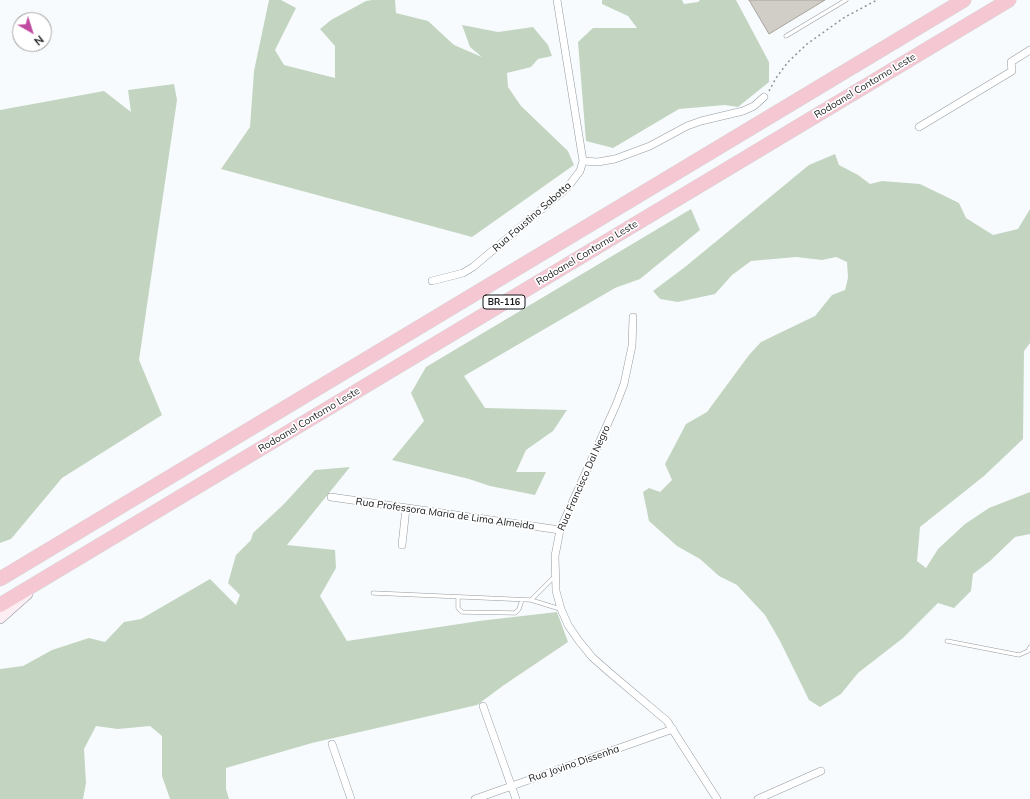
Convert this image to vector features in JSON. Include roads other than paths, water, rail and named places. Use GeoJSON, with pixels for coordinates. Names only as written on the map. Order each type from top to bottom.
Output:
{"type":"FeatureCollection","features":[{"type":"Feature","properties":{"kind":"highway","name":"BR-116"},"geometry":{"type":"LineString","coordinates":[[0,579],[964,0]]}},
{"type":"Feature","properties":{"kind":"highway","name":"Rodoanel Contorno Leste"},"geometry":{"type":"LineString","coordinates":[[0,605],[1009,0]]}},
{"type":"Feature","properties":{"kind":"main road"},"geometry":{"type":"LineString","coordinates":[[0,618],[48,576]]}},
{"type":"Feature","properties":{"kind":"street"},"geometry":{"type":"LineString","coordinates":[[557,0],[584,162],[598,162],[615,159],[650,146],[688,126],[701,121],[743,111],[754,106],[764,97]]}},
{"type":"Feature","properties":{"kind":"street"},"geometry":{"type":"LineString","coordinates":[[919,127],[1012,71],[1011,62],[1030,50]]}},
{"type":"Feature","properties":{"kind":"street","name":"Rua Faustino Sabotta"},"geometry":{"type":"LineString","coordinates":[[432,281],[463,273],[487,257],[567,188],[580,171],[584,162]]}},
{"type":"Feature","properties":{"kind":"street","name":"Rua Francisco Dal Negro"},"geometry":{"type":"LineString","coordinates":[[633,317],[632,346],[624,384],[560,530],[555,556],[556,591],[561,609],[579,641],[592,657],[668,721],[717,799]]}},
{"type":"Feature","properties":{"kind":"street","name":"Rua Professora Maria de Lima Almeida"},"geometry":{"type":"LineString","coordinates":[[331,497],[560,530]]}},
{"type":"Feature","properties":{"kind":"street"},"geometry":{"type":"LineString","coordinates":[[402,545],[406,508]]}},
{"type":"Feature","properties":{"kind":"street"},"geometry":{"type":"LineString","coordinates":[[483,706],[516,799]]}},
{"type":"Feature","properties":{"kind":"street","name":"Rua Jovino Dissenha"},"geometry":{"type":"LineString","coordinates":[[476,799],[673,729]]}},
{"type":"Feature","properties":{"kind":"street"},"geometry":{"type":"LineString","coordinates":[[332,744],[351,799]]}},
{"type":"Feature","properties":{"kind":"street"},"geometry":{"type":"LineString","coordinates":[[758,799],[821,771]]}},
{"type":"Feature","properties":{"kind":"lane"},"geometry":{"type":"LineString","coordinates":[[786,36],[846,0]]}},
{"type":"Feature","properties":{"kind":"lane"},"geometry":{"type":"LineString","coordinates":[[531,600],[555,576]]}},
{"type":"Feature","properties":{"kind":"lane"},"geometry":{"type":"LineString","coordinates":[[373,593],[531,600],[561,609]]}},
{"type":"Feature","properties":{"kind":"lane"},"geometry":{"type":"LineString","coordinates":[[458,596],[458,608],[462,612],[515,612],[519,609],[522,600]]}},
{"type":"Feature","properties":{"kind":"lane"},"geometry":{"type":"LineString","coordinates":[[946,642],[1018,655],[1028,651],[1030,647]]}}]}
